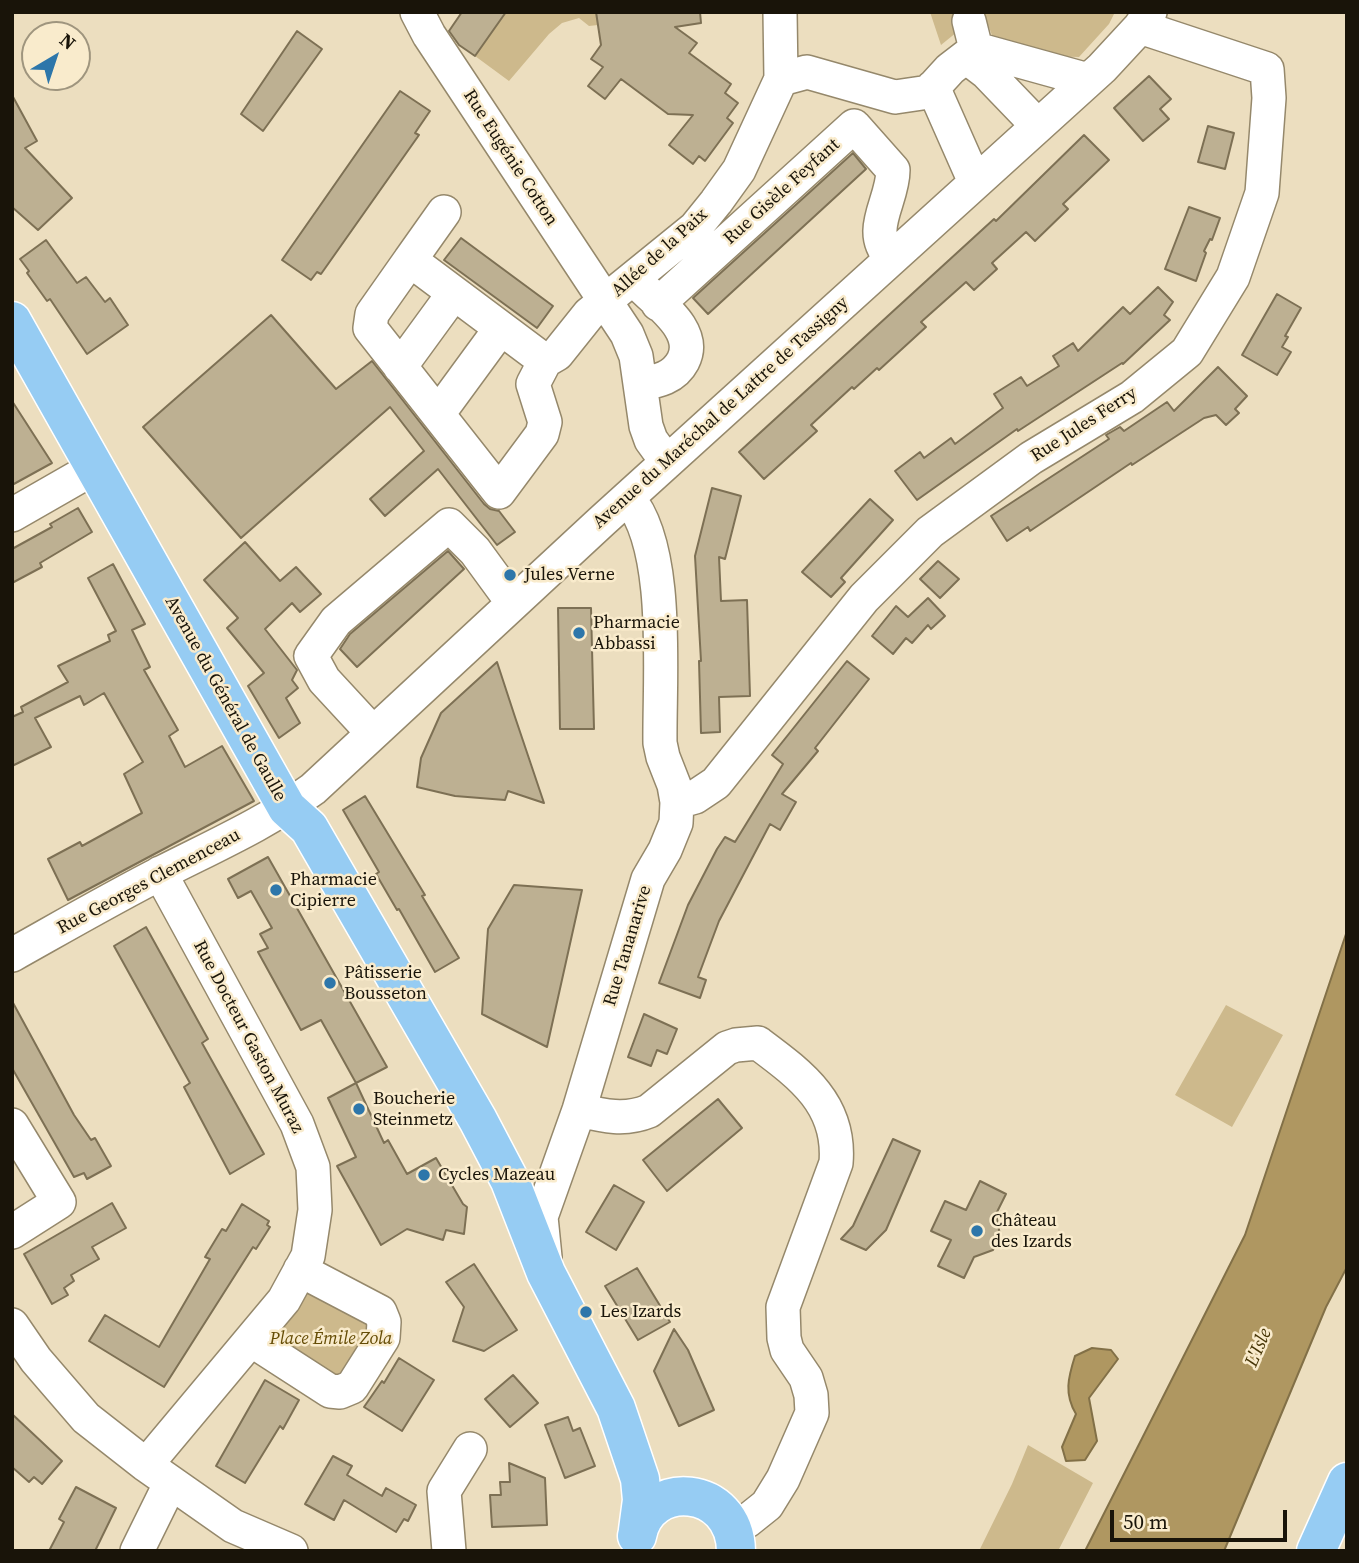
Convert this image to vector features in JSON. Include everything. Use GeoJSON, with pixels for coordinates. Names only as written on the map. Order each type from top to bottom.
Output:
{"type":"FeatureCollection","features":[{"type":"Feature","properties":{"kind":"main road","name":"Avenue du Général de Gaulle"},"geometry":{"type":"LineString","coordinates":[[12,321],[286,808],[293,838],[499,1197],[546,1273]]}},
{"type":"Feature","properties":{"kind":"main road"},"geometry":{"type":"LineString","coordinates":[[546,1273],[616,1408],[640,1479],[642,1500],[637,1540]]}},
{"type":"Feature","properties":{"kind":"main road"},"geometry":{"type":"LineString","coordinates":[[616,1408],[676,1484],[692,1496],[716,1506],[734,1539]]}},
{"type":"Feature","properties":{"kind":"main road"},"geometry":{"type":"LineString","coordinates":[[1316,1551],[1347,1482]]}},
{"type":"Feature","properties":{"kind":"main road"},"geometry":{"type":"LineString","coordinates":[[637,1540],[647,1515],[659,1504],[675,1497],[692,1496]]}},
{"type":"Feature","properties":{"kind":"street","name":"Rue Eugénie Cotton"},"geometry":{"type":"LineString","coordinates":[[417,12],[429,35],[627,334],[636,355],[646,426],[651,440],[667,462]]}},
{"type":"Feature","properties":{"kind":"street","name":"Avenue du Maréchal de Lattre de Tassigny"},"geometry":{"type":"LineString","coordinates":[[286,808],[313,789],[667,462],[1038,126],[1088,80],[1145,20]]}},
{"type":"Feature","properties":{"kind":"street","name":"Rue Jules Ferry"},"geometry":{"type":"LineString","coordinates":[[677,802],[695,797],[716,783],[864,598],[930,532],[1031,458],[1132,397],[1187,352],[1233,277],[1262,193],[1269,98],[1267,69],[1145,20]]}},
{"type":"Feature","properties":{"kind":"street","name":"Allée de la Paix"},"geometry":{"type":"LineString","coordinates":[[545,361],[556,354],[581,322],[695,228],[739,170],[781,79],[779,27]]}},
{"type":"Feature","properties":{"kind":"street"},"geometry":{"type":"LineString","coordinates":[[779,27],[815,68],[869,90]]}},
{"type":"Feature","properties":{"kind":"street"},"geometry":{"type":"LineString","coordinates":[[970,43],[1088,80]]}},
{"type":"Feature","properties":{"kind":"street"},"geometry":{"type":"LineString","coordinates":[[781,79],[807,72],[895,97],[929,92],[970,43]]}},
{"type":"Feature","properties":{"kind":"street"},"geometry":{"type":"LineString","coordinates":[[970,43],[988,73],[1038,126]]}},
{"type":"Feature","properties":{"kind":"street"},"geometry":{"type":"LineString","coordinates":[[933,87],[975,182]]}},
{"type":"Feature","properties":{"kind":"street","name":"Rue Gisèle Feyfant"},"geometry":{"type":"LineString","coordinates":[[658,304],[854,126],[893,170],[879,230],[883,249],[891,258]]}},
{"type":"Feature","properties":{"kind":"street"},"geometry":{"type":"LineString","coordinates":[[410,260],[545,361],[533,384],[545,422],[542,434],[510,500],[370,328],[372,314],[410,260],[444,212]]}},
{"type":"Feature","properties":{"kind":"street"},"geometry":{"type":"LineString","coordinates":[[634,278],[680,327],[687,339],[687,349],[677,370],[667,378],[641,384]]}},
{"type":"Feature","properties":{"kind":"street"},"geometry":{"type":"LineString","coordinates":[[400,367],[454,293]]}},
{"type":"Feature","properties":{"kind":"street"},"geometry":{"type":"LineString","coordinates":[[438,414],[501,328]]}},
{"type":"Feature","properties":{"kind":"street"},"geometry":{"type":"LineString","coordinates":[[12,515],[94,468]]}},
{"type":"Feature","properties":{"kind":"street","name":"Rue Tananarive"},"geometry":{"type":"LineString","coordinates":[[546,1273],[541,1217],[579,1110],[648,879],[666,850],[676,823],[677,802],[660,743],[658,580],[643,521],[628,498]]}},
{"type":"Feature","properties":{"kind":"street"},"geometry":{"type":"LineString","coordinates":[[373,733],[324,680],[311,656],[336,621],[449,525],[475,551],[513,603]]}},
{"type":"Feature","properties":{"kind":"street","name":"Rue Georges Clemenceau"},"geometry":{"type":"LineString","coordinates":[[12,955],[160,873],[286,808]]}},
{"type":"Feature","properties":{"kind":"street","name":"Rue Docteur Gaston Muraz"},"geometry":{"type":"LineString","coordinates":[[137,1551],[158,1474],[251,1340],[284,1300],[307,1256],[315,1210],[313,1167],[297,1124],[160,873]]}},
{"type":"Feature","properties":{"kind":"street"},"geometry":{"type":"LineString","coordinates":[[579,1110],[601,1116],[634,1117],[649,1111],[727,1048],[758,1044],[804,1080],[834,1124],[837,1148],[830,1184],[783,1307],[787,1350],[806,1378],[812,1413],[783,1479],[766,1504],[747,1521],[734,1539]]}},
{"type":"Feature","properties":{"kind":"street"},"geometry":{"type":"LineString","coordinates":[[12,1125],[59,1202],[12,1231]]}},
{"type":"Feature","properties":{"kind":"street"},"geometry":{"type":"LineString","coordinates":[[251,1340],[330,1391],[340,1392],[352,1387],[383,1338],[384,1322],[380,1311],[300,1270]]}},
{"type":"Feature","properties":{"kind":"street"},"geometry":{"type":"LineString","coordinates":[[12,1325],[36,1360],[86,1418],[241,1543],[291,1551]]}},
{"type":"Feature","properties":{"kind":"street"},"geometry":{"type":"LineString","coordinates":[[449,1551],[444,1492],[470,1448]]}},
{"type":"Feature","properties":{"kind":"green space"},"geometry":{"type":"Polygon","coordinates":[[[506,12],[596,12],[598,25],[589,26],[579,18],[562,23],[549,34],[509,81],[475,56],[506,12]]]}},
{"type":"Feature","properties":{"kind":"green space"},"geometry":{"type":"Polygon","coordinates":[[[930,12],[958,12],[957,32],[941,45],[930,12]]]}},
{"type":"Feature","properties":{"kind":"green space"},"geometry":{"type":"Polygon","coordinates":[[[983,12],[1115,12],[1109,24],[1079,57],[1007,55],[997,48],[983,12]]]}},
{"type":"Feature","properties":{"kind":"green space"},"geometry":{"type":"Polygon","coordinates":[[[1226,1005],[1283,1035],[1232,1127],[1175,1095],[1226,1005]]]}},
{"type":"Feature","properties":{"kind":"green space","name":"Place Émile Zola"},"geometry":{"type":"Polygon","coordinates":[[[312,1287],[375,1324],[343,1381],[271,1345],[312,1287]]]}},
{"type":"Feature","properties":{"kind":"green space"},"geometry":{"type":"Polygon","coordinates":[[[1028,1445],[1093,1483],[1058,1551],[979,1551],[1012,1484],[1028,1445]]]}},
{"type":"Feature","properties":{"kind":"water","name":"L'Isle"},"geometry":{"type":"Polygon","coordinates":[[[1347,931],[1347,1267],[1326,1307],[1224,1551],[1085,1551],[1245,1235],[1347,931]]]}},
{"type":"Feature","properties":{"kind":"water"},"geometry":{"type":"Polygon","coordinates":[[[1092,1348],[1111,1350],[1118,1359],[1089,1398],[1097,1441],[1085,1460],[1066,1461],[1062,1447],[1076,1414],[1068,1386],[1071,1372],[1075,1356],[1092,1348]]]}},
{"type":"Feature","properties":{"kind":"building"},"geometry":{"type":"Polygon","coordinates":[[[462,12],[506,12],[475,56],[459,45],[449,31],[462,12]]]}},
{"type":"Feature","properties":{"kind":"building"},"geometry":{"type":"Polygon","coordinates":[[[596,12],[700,12],[701,23],[675,27],[697,43],[689,53],[731,84],[725,93],[738,103],[727,118],[733,123],[705,161],[699,156],[693,164],[669,145],[693,115],[668,114],[621,79],[605,99],[588,86],[603,67],[591,59],[601,45],[596,12]]]}},
{"type":"Feature","properties":{"kind":"building"},"geometry":{"type":"Polygon","coordinates":[[[297,31],[322,49],[263,131],[241,114],[297,31]]]}},
{"type":"Feature","properties":{"kind":"building"},"geometry":{"type":"Polygon","coordinates":[[[1149,76],[1171,99],[1160,109],[1169,119],[1143,141],[1114,108],[1149,76]]]}},
{"type":"Feature","properties":{"kind":"building"},"geometry":{"type":"Polygon","coordinates":[[[400,91],[430,111],[415,133],[419,135],[321,274],[317,272],[311,280],[282,260],[400,91]]]}},
{"type":"Feature","properties":{"kind":"building"},"geometry":{"type":"Polygon","coordinates":[[[12,95],[37,141],[25,148],[72,198],[38,230],[12,207],[12,95]]]}},
{"type":"Feature","properties":{"kind":"building"},"geometry":{"type":"Polygon","coordinates":[[[1208,126],[1234,133],[1225,169],[1198,162],[1208,126]]]}},
{"type":"Feature","properties":{"kind":"building"},"geometry":{"type":"Polygon","coordinates":[[[1084,135],[1109,160],[1063,204],[1068,209],[1035,241],[1026,232],[992,263],[997,269],[974,290],[966,282],[921,322],[926,327],[879,370],[877,368],[854,389],[852,387],[811,425],[817,431],[764,479],[739,452],[994,219],[996,221],[1084,135]]]}},
{"type":"Feature","properties":{"kind":"building"},"geometry":{"type":"Polygon","coordinates":[[[853,153],[866,169],[708,314],[693,298],[853,153]]]}},
{"type":"Feature","properties":{"kind":"building"},"geometry":{"type":"Polygon","coordinates":[[[1189,207],[1220,218],[1212,240],[1210,239],[1204,251],[1206,253],[1196,281],[1165,269],[1189,207]]]}},
{"type":"Feature","properties":{"kind":"building"},"geometry":{"type":"Polygon","coordinates":[[[461,238],[553,306],[537,328],[444,260],[461,238]]]}},
{"type":"Feature","properties":{"kind":"building"},"geometry":{"type":"Polygon","coordinates":[[[46,240],[77,283],[86,277],[105,302],[110,298],[128,325],[87,354],[50,299],[47,301],[27,273],[29,271],[20,259],[46,240]]]}},
{"type":"Feature","properties":{"kind":"building"},"geometry":{"type":"Polygon","coordinates":[[[1158,287],[1173,302],[1164,315],[1170,320],[1123,364],[1018,431],[1017,429],[917,500],[895,471],[920,452],[924,458],[951,438],[955,444],[1003,408],[994,394],[1021,377],[1027,386],[1059,366],[1053,356],[1073,343],[1078,351],[1123,307],[1130,314],[1158,287]]]}},
{"type":"Feature","properties":{"kind":"building"},"geometry":{"type":"Polygon","coordinates":[[[1277,294],[1301,308],[1285,336],[1288,337],[1282,347],[1291,352],[1277,375],[1242,355],[1277,294]]]}},
{"type":"Feature","properties":{"kind":"building"},"geometry":{"type":"Polygon","coordinates":[[[271,315],[336,389],[372,361],[484,504],[499,511],[515,532],[497,545],[438,469],[385,516],[370,499],[424,451],[390,407],[241,538],[143,427],[271,315]]]}},
{"type":"Feature","properties":{"kind":"building"},"geometry":{"type":"Polygon","coordinates":[[[1218,367],[1247,396],[1235,409],[1239,413],[1226,425],[1216,415],[1204,418],[1030,531],[1028,527],[1007,541],[991,516],[1109,439],[1106,435],[1120,427],[1124,431],[1167,402],[1174,411],[1218,367]]]}},
{"type":"Feature","properties":{"kind":"building"},"geometry":{"type":"Polygon","coordinates":[[[12,401],[52,463],[12,485],[12,401]]]}},
{"type":"Feature","properties":{"kind":"building"},"geometry":{"type":"Polygon","coordinates":[[[712,488],[741,496],[725,559],[719,557],[721,601],[747,600],[750,696],[719,697],[720,732],[701,733],[701,661],[695,556],[712,488]]]}},
{"type":"Feature","properties":{"kind":"building"},"geometry":{"type":"Polygon","coordinates":[[[870,499],[893,520],[841,578],[845,582],[831,597],[802,572],[870,499]]]}},
{"type":"Feature","properties":{"kind":"building"},"geometry":{"type":"Polygon","coordinates":[[[78,508],[92,532],[40,563],[42,567],[12,583],[12,549],[52,527],[50,524],[78,508]]]}},
{"type":"Feature","properties":{"kind":"building"},"geometry":{"type":"Polygon","coordinates":[[[245,542],[280,581],[296,567],[321,594],[300,612],[292,603],[265,629],[297,670],[292,680],[298,688],[286,698],[300,723],[279,738],[248,686],[264,673],[227,628],[238,618],[204,580],[245,542]]]}},
{"type":"Feature","properties":{"kind":"building"},"geometry":{"type":"Polygon","coordinates":[[[448,551],[464,569],[357,667],[340,649],[350,634],[448,551]]]}},
{"type":"Feature","properties":{"kind":"building"},"geometry":{"type":"Polygon","coordinates":[[[938,561],[959,579],[940,598],[920,579],[938,561]]]}},
{"type":"Feature","properties":{"kind":"building"},"geometry":{"type":"Polygon","coordinates":[[[113,564],[145,624],[132,630],[150,667],[144,670],[178,730],[169,736],[185,767],[222,746],[254,801],[68,900],[48,859],[80,842],[82,846],[142,813],[124,774],[143,762],[104,693],[84,705],[80,696],[35,718],[51,747],[12,766],[12,717],[23,712],[21,707],[68,682],[58,666],[110,641],[108,635],[116,631],[88,578],[113,564]]]}},
{"type":"Feature","properties":{"kind":"building"},"geometry":{"type":"Polygon","coordinates":[[[928,598],[945,616],[931,629],[928,625],[912,643],[906,638],[893,654],[872,636],[896,606],[908,617],[928,598]]]}},
{"type":"Feature","properties":{"kind":"building"},"geometry":{"type":"Polygon","coordinates":[[[558,608],[591,608],[594,729],[560,729],[558,608]]]}},
{"type":"Feature","properties":{"kind":"building"},"geometry":{"type":"Polygon","coordinates":[[[847,661],[869,679],[815,748],[818,751],[782,794],[796,802],[780,830],[770,824],[719,921],[698,977],[706,980],[700,998],[659,983],[688,905],[717,849],[725,837],[735,842],[783,764],[772,755],[847,661]]]}},
{"type":"Feature","properties":{"kind":"building"},"geometry":{"type":"Polygon","coordinates":[[[497,662],[544,803],[508,791],[505,800],[455,796],[417,787],[421,758],[441,713],[497,662]]]}},
{"type":"Feature","properties":{"kind":"building"},"geometry":{"type":"Polygon","coordinates":[[[365,796],[425,895],[422,896],[459,958],[435,972],[376,874],[379,872],[343,810],[365,796]]]}},
{"type":"Feature","properties":{"kind":"building"},"geometry":{"type":"Polygon","coordinates":[[[268,857],[387,1067],[356,1083],[321,1020],[301,1030],[258,952],[268,948],[260,934],[272,928],[251,891],[238,898],[228,879],[268,857]]]}},
{"type":"Feature","properties":{"kind":"building"},"geometry":{"type":"Polygon","coordinates":[[[514,885],[582,890],[547,1047],[482,1014],[488,929],[514,885]]]}},
{"type":"Feature","properties":{"kind":"building"},"geometry":{"type":"Polygon","coordinates":[[[146,927],[208,1039],[202,1043],[264,1154],[230,1174],[184,1087],[190,1083],[114,946],[146,927]]]}},
{"type":"Feature","properties":{"kind":"building"},"geometry":{"type":"Polygon","coordinates":[[[12,1001],[74,1115],[91,1140],[95,1138],[111,1166],[87,1179],[84,1173],[74,1177],[12,1068],[12,1001]]]}},
{"type":"Feature","properties":{"kind":"building"},"geometry":{"type":"Polygon","coordinates":[[[644,1014],[677,1029],[667,1054],[657,1050],[651,1066],[628,1057],[644,1014]]]}},
{"type":"Feature","properties":{"kind":"building"},"geometry":{"type":"Polygon","coordinates":[[[356,1083],[384,1143],[388,1140],[407,1174],[436,1158],[467,1207],[464,1234],[446,1230],[443,1240],[407,1229],[381,1245],[337,1166],[356,1157],[328,1098],[356,1083]]]}},
{"type":"Feature","properties":{"kind":"building"},"geometry":{"type":"Polygon","coordinates":[[[718,1099],[742,1128],[667,1191],[643,1160],[718,1099]]]}},
{"type":"Feature","properties":{"kind":"building"},"geometry":{"type":"Polygon","coordinates":[[[893,1139],[920,1151],[886,1230],[866,1250],[841,1239],[853,1226],[893,1139]]]}},
{"type":"Feature","properties":{"kind":"building","name":"Château des Izards"},"geometry":{"type":"Polygon","coordinates":[[[980,1181],[1006,1194],[996,1214],[1000,1235],[993,1250],[974,1257],[964,1278],[938,1266],[951,1240],[931,1231],[945,1201],[966,1210],[980,1181]]]}},
{"type":"Feature","properties":{"kind":"building"},"geometry":{"type":"Polygon","coordinates":[[[614,1185],[644,1202],[616,1250],[586,1232],[614,1185]]]}},
{"type":"Feature","properties":{"kind":"building"},"geometry":{"type":"Polygon","coordinates":[[[112,1203],[126,1228],[92,1247],[99,1259],[71,1275],[74,1281],[64,1288],[68,1295],[52,1304],[24,1254],[112,1203]]]}},
{"type":"Feature","properties":{"kind":"building"},"geometry":{"type":"Polygon","coordinates":[[[242,1204],[269,1221],[267,1225],[270,1227],[256,1249],[253,1247],[164,1387],[89,1341],[105,1315],[159,1347],[210,1259],[205,1257],[222,1229],[226,1231],[242,1204]]]}},
{"type":"Feature","properties":{"kind":"building"},"geometry":{"type":"Polygon","coordinates":[[[474,1264],[517,1330],[484,1351],[453,1341],[464,1307],[446,1282],[474,1264]]]}},
{"type":"Feature","properties":{"kind":"building"},"geometry":{"type":"Polygon","coordinates":[[[637,1268],[670,1322],[638,1340],[605,1286],[637,1268]]]}},
{"type":"Feature","properties":{"kind":"building"},"geometry":{"type":"Polygon","coordinates":[[[674,1329],[688,1350],[714,1410],[679,1426],[654,1371],[674,1329]]]}},
{"type":"Feature","properties":{"kind":"building"},"geometry":{"type":"Polygon","coordinates":[[[399,1358],[434,1380],[402,1431],[364,1407],[382,1381],[384,1383],[399,1358]]]}},
{"type":"Feature","properties":{"kind":"building"},"geometry":{"type":"Polygon","coordinates":[[[513,1375],[538,1403],[510,1427],[485,1399],[513,1375]]]}},
{"type":"Feature","properties":{"kind":"building"},"geometry":{"type":"Polygon","coordinates":[[[265,1380],[299,1400],[283,1429],[280,1426],[245,1483],[216,1466],[265,1380]]]}},
{"type":"Feature","properties":{"kind":"building"},"geometry":{"type":"Polygon","coordinates":[[[12,1414],[62,1461],[42,1484],[34,1477],[29,1482],[12,1467],[12,1414]]]}},
{"type":"Feature","properties":{"kind":"building"},"geometry":{"type":"Polygon","coordinates":[[[568,1417],[573,1431],[580,1428],[595,1466],[565,1478],[545,1425],[568,1417]]]}},
{"type":"Feature","properties":{"kind":"building"},"geometry":{"type":"Polygon","coordinates":[[[333,1456],[352,1466],[347,1475],[382,1496],[386,1488],[416,1505],[408,1521],[404,1519],[396,1532],[344,1500],[334,1520],[305,1504],[333,1456]]]}},
{"type":"Feature","properties":{"kind":"building"},"geometry":{"type":"Polygon","coordinates":[[[509,1463],[545,1478],[547,1525],[492,1527],[490,1495],[501,1495],[500,1482],[510,1482],[509,1463]]]}},
{"type":"Feature","properties":{"kind":"building"},"geometry":{"type":"Polygon","coordinates":[[[76,1487],[116,1508],[95,1551],[49,1551],[64,1522],[59,1519],[76,1487]]]}},
{"type":"Feature","properties":{"kind":"place","name":"Jules Verne"},"geometry":{"type":"Point","coordinates":[510,575]}},
{"type":"Feature","properties":{"kind":"place","name":"Pharmacie Abbassi"},"geometry":{"type":"Point","coordinates":[579,633]}},
{"type":"Feature","properties":{"kind":"place","name":"Pharmacie Cipierre"},"geometry":{"type":"Point","coordinates":[276,890]}},
{"type":"Feature","properties":{"kind":"place","name":"Pâtisserie Bousseton"},"geometry":{"type":"Point","coordinates":[330,983]}},
{"type":"Feature","properties":{"kind":"place","name":"Boucherie Steinmetz"},"geometry":{"type":"Point","coordinates":[359,1109]}},
{"type":"Feature","properties":{"kind":"place","name":"Cycles Mazeau"},"geometry":{"type":"Point","coordinates":[424,1175]}},
{"type":"Feature","properties":{"kind":"place","name":"Château des Izards"},"geometry":{"type":"Point","coordinates":[977,1231]}},
{"type":"Feature","properties":{"kind":"place","name":"Les Izards"},"geometry":{"type":"Point","coordinates":[586,1312]}}]}
